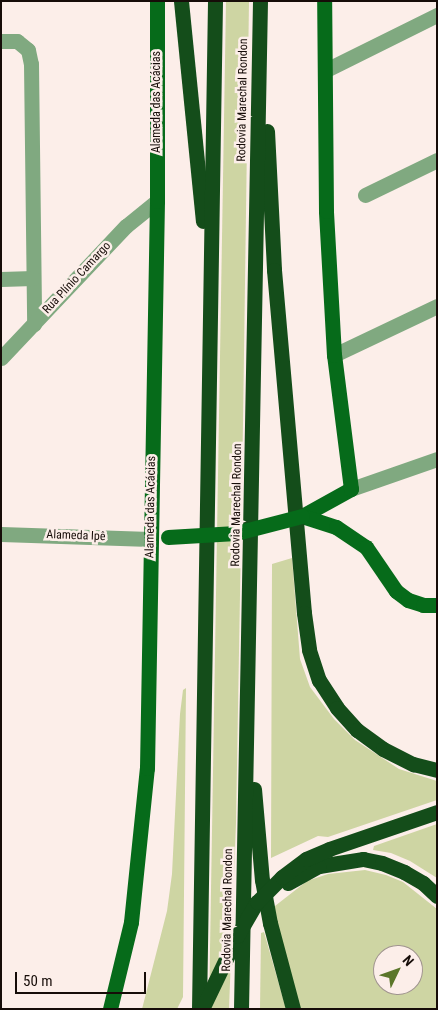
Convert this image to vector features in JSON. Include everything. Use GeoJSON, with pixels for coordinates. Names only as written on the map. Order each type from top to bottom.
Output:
{"type":"FeatureCollection","features":[{"type":"Feature","properties":{"kind":"highway"},"geometry":{"type":"LineString","coordinates":[[181,1],[198,153],[211,316]]}},
{"type":"Feature","properties":{"kind":"highway"},"geometry":{"type":"LineString","coordinates":[[200,1009],[215,1]]}},
{"type":"Feature","properties":{"kind":"highway"},"geometry":{"type":"LineString","coordinates":[[261,1],[271,224],[304,613],[309,650],[319,680],[337,708],[357,730],[383,749],[413,764],[437,770]]}},
{"type":"Feature","properties":{"kind":"highway","name":"Rodovia Marechal Rondon"},"geometry":{"type":"LineString","coordinates":[[241,1009],[261,1]]}},
{"type":"Feature","properties":{"kind":"highway"},"geometry":{"type":"LineString","coordinates":[[248,716],[262,880],[270,923],[294,1009]]}},
{"type":"Feature","properties":{"kind":"highway"},"geometry":{"type":"LineString","coordinates":[[200,1009],[257,902],[282,877],[306,859],[437,812]]}},
{"type":"Feature","properties":{"kind":"highway"},"geometry":{"type":"LineString","coordinates":[[249,915],[298,876],[319,866],[363,859],[382,863],[404,872],[423,883],[437,896]]}},
{"type":"Feature","properties":{"kind":"main road","name":"Alameda das Acácias"},"geometry":{"type":"LineString","coordinates":[[110,1009],[131,922],[147,768],[157,201],[156,1]]}},
{"type":"Feature","properties":{"kind":"main road"},"geometry":{"type":"LineString","coordinates":[[150,539],[236,533],[302,516],[348,491],[334,355],[326,211],[324,1]]}},
{"type":"Feature","properties":{"kind":"main road"},"geometry":{"type":"LineString","coordinates":[[302,516],[336,527],[361,542],[402,596],[423,605],[437,605]]}},
{"type":"Feature","properties":{"kind":"street"},"geometry":{"type":"LineString","coordinates":[[326,70],[437,15]]}},
{"type":"Feature","properties":{"kind":"street"},"geometry":{"type":"LineString","coordinates":[[1,41],[17,41],[28,50],[31,64],[34,324]]}},
{"type":"Feature","properties":{"kind":"street"},"geometry":{"type":"LineString","coordinates":[[365,195],[437,160]]}},
{"type":"Feature","properties":{"kind":"street","name":"Rua Plínio Camargo"},"geometry":{"type":"LineString","coordinates":[[1,358],[126,226],[157,201]]}},
{"type":"Feature","properties":{"kind":"street"},"geometry":{"type":"LineString","coordinates":[[1,279],[33,278]]}},
{"type":"Feature","properties":{"kind":"street"},"geometry":{"type":"LineString","coordinates":[[334,355],[437,306]]}},
{"type":"Feature","properties":{"kind":"street"},"geometry":{"type":"LineString","coordinates":[[348,491],[437,459]]}},
{"type":"Feature","properties":{"kind":"street","name":"Alameda Ipê"},"geometry":{"type":"LineString","coordinates":[[1,534],[150,539]]}},
{"type":"Feature","properties":{"kind":"green space"},"geometry":{"type":"Polygon","coordinates":[[[226,1],[249,1],[243,424],[236,823],[229,1009],[209,1009],[226,1]]]}},
{"type":"Feature","properties":{"kind":"green space"},"geometry":{"type":"Polygon","coordinates":[[[292,558],[300,659],[310,687],[334,719],[355,740],[399,769],[437,781],[437,800],[328,837],[318,836],[271,858],[272,564],[292,558]]]}},
{"type":"Feature","properties":{"kind":"green space"},"geometry":{"type":"Polygon","coordinates":[[[186,688],[183,997],[177,1009],[142,1009],[167,911],[172,874],[180,714],[183,690],[186,688]]]}},
{"type":"Feature","properties":{"kind":"green space"},"geometry":{"type":"Polygon","coordinates":[[[437,824],[437,878],[410,861],[391,853],[373,850],[374,846],[437,824]]]}},
{"type":"Feature","properties":{"kind":"green space"},"geometry":{"type":"Polygon","coordinates":[[[365,870],[386,875],[403,882],[437,909],[437,1009],[300,1009],[274,914],[275,906],[307,881],[328,874],[365,870]]]}},
{"type":"Feature","properties":{"kind":"green space"},"geometry":{"type":"Polygon","coordinates":[[[264,932],[286,1009],[260,1009],[261,933],[264,932]]]}}]}
